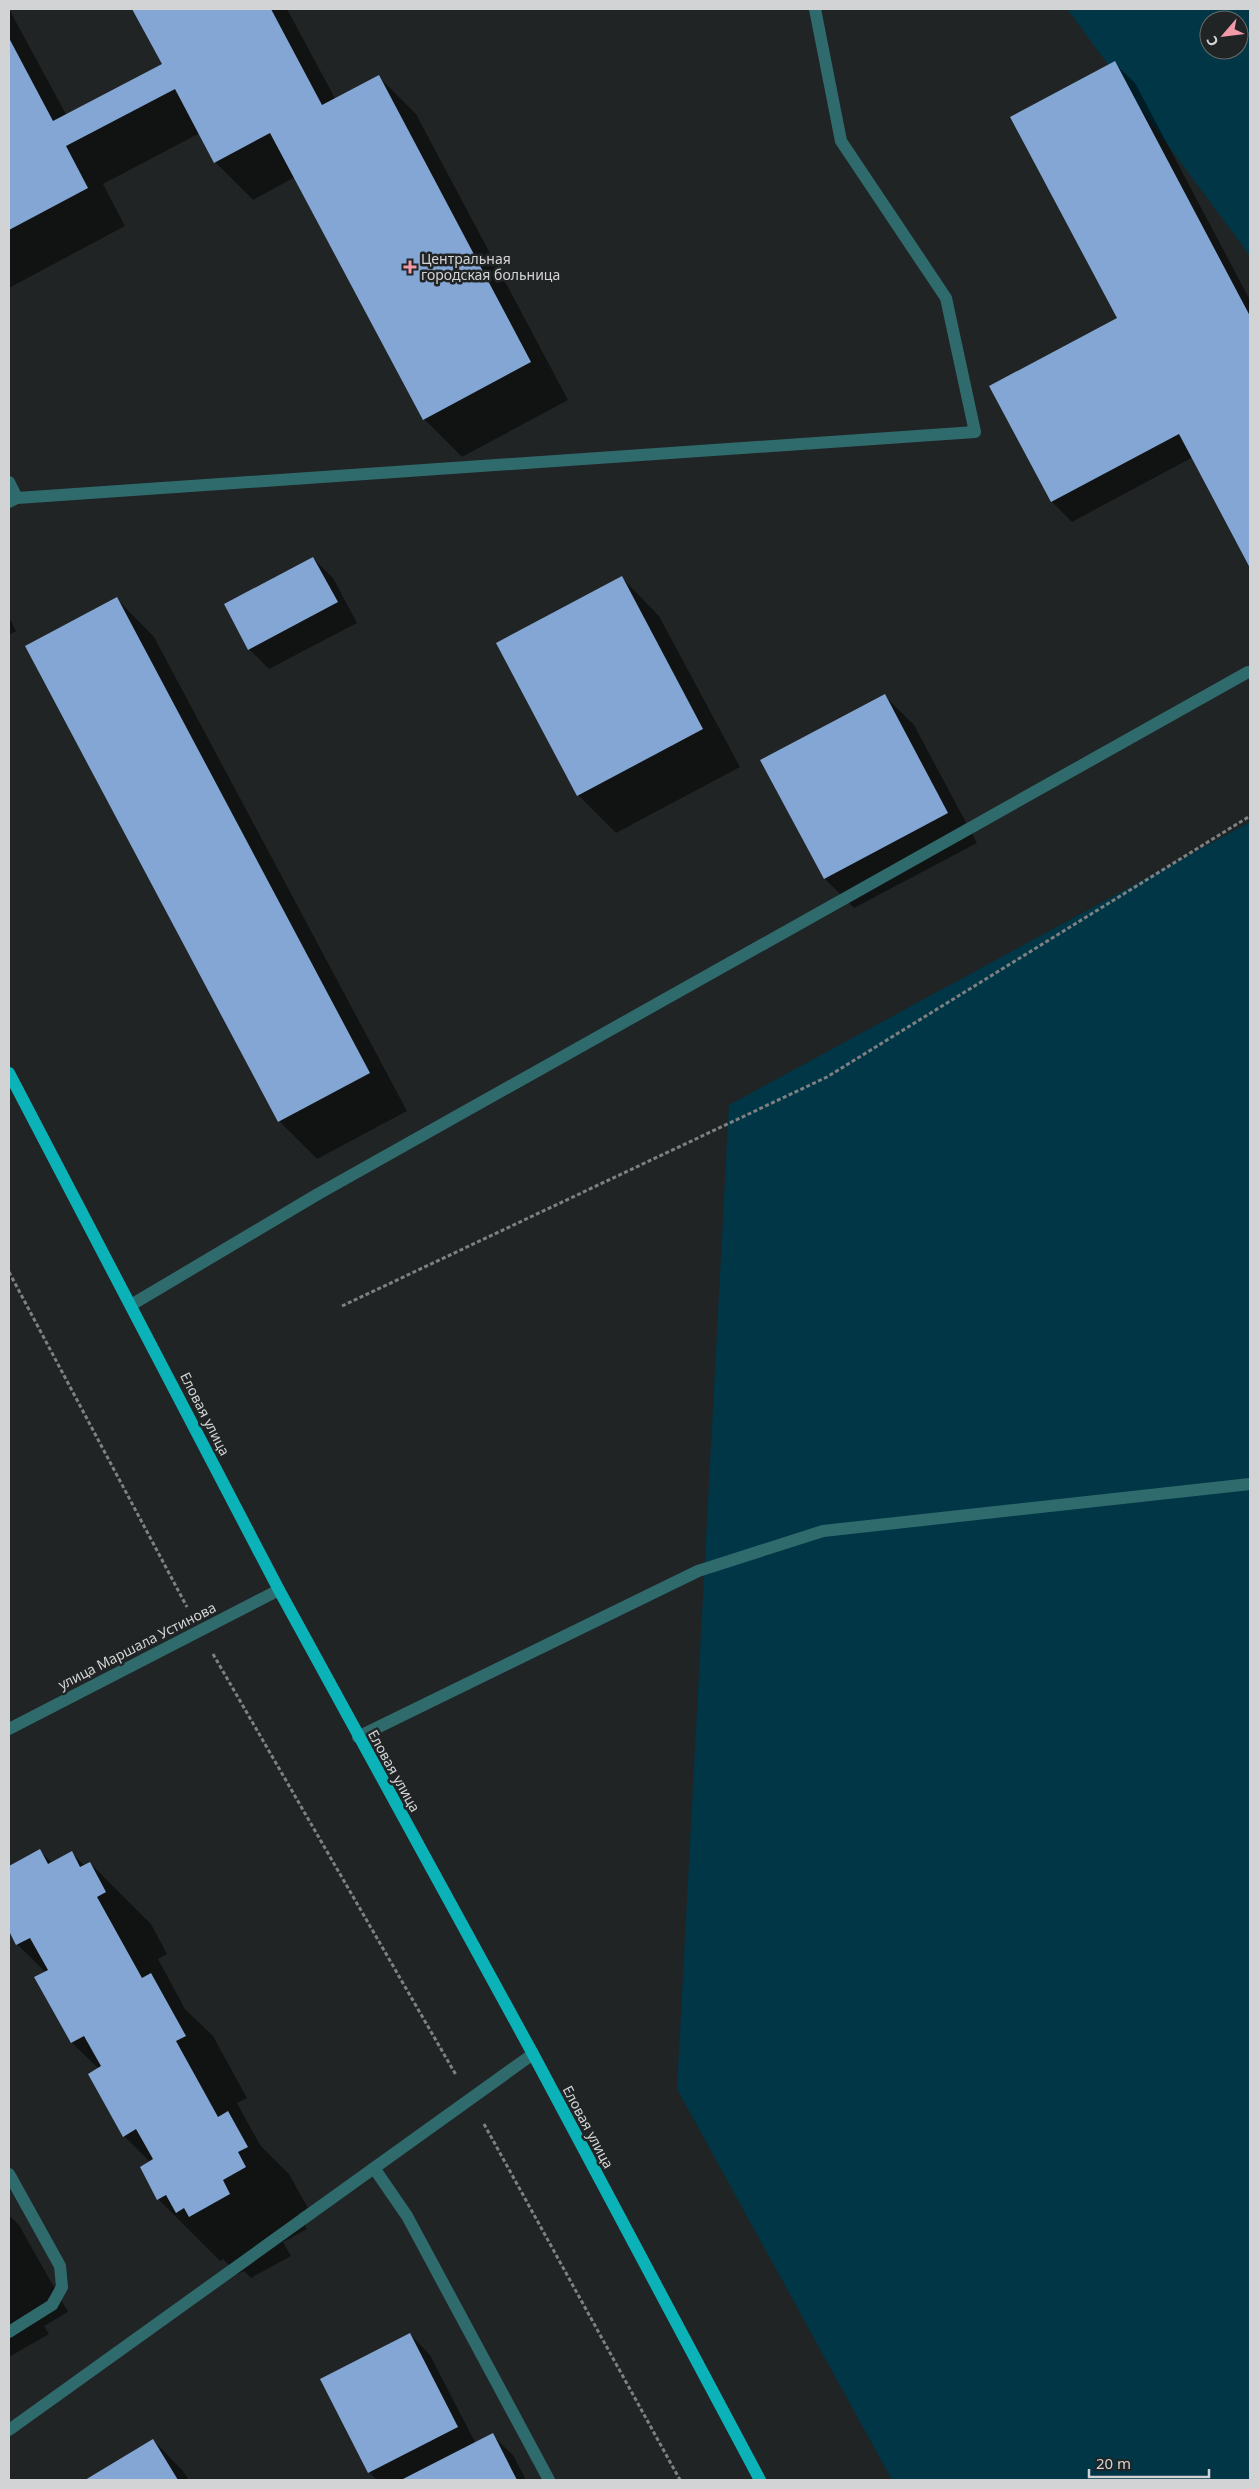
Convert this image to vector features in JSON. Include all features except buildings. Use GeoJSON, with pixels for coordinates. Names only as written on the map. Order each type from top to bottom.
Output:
{"type":"FeatureCollection","features":[{"type":"Feature","properties":{"kind":"main road","name":"Еловая улица"},"geometry":{"type":"LineString","coordinates":[[9,1073],[279,1590],[532,2054],[760,2480]]}},
{"type":"Feature","properties":{"kind":"street"},"geometry":{"type":"LineString","coordinates":[[9,482],[13,500],[975,432],[946,298],[841,141],[815,9]]}},
{"type":"Feature","properties":{"kind":"street"},"geometry":{"type":"LineString","coordinates":[[131,1305],[318,1194],[1248,672]]}},
{"type":"Feature","properties":{"kind":"street"},"geometry":{"type":"LineString","coordinates":[[358,1737],[698,1570],[822,1532],[1250,1484]]}},
{"type":"Feature","properties":{"kind":"street","name":"улица Маршала Устинова"},"geometry":{"type":"LineString","coordinates":[[9,1729],[279,1590]]}},
{"type":"Feature","properties":{"kind":"street"},"geometry":{"type":"LineString","coordinates":[[9,2430],[532,2054]]}},
{"type":"Feature","properties":{"kind":"street"},"geometry":{"type":"LineString","coordinates":[[374,2168],[407,2216],[549,2480]]}},
{"type":"Feature","properties":{"kind":"street"},"geometry":{"type":"LineString","coordinates":[[9,2174],[60,2266],[62,2287],[52,2305],[9,2332]]}},
{"type":"Feature","properties":{"kind":"path"},"geometry":{"type":"LineString","coordinates":[[342,1306],[827,1077],[1250,816]]}},
{"type":"Feature","properties":{"kind":"path"},"geometry":{"type":"LineString","coordinates":[[9,1272],[199,1630],[470,2099],[680,2480]]}},
{"type":"Feature","properties":{"kind":"shaded area"},"geometry":{"type":"Polygon","coordinates":[[[1067,9],[1250,9],[1250,256],[1067,9]]]}},
{"type":"Feature","properties":{"kind":"shaded area"},"geometry":{"type":"Polygon","coordinates":[[[1250,822],[1250,2480],[892,2480],[677,2089],[729,1105],[1250,822]]]}},
{"type":"Feature","properties":{"kind":"place","name":"Центральная городская больница"},"geometry":{"type":"Point","coordinates":[410,267]}}]}
